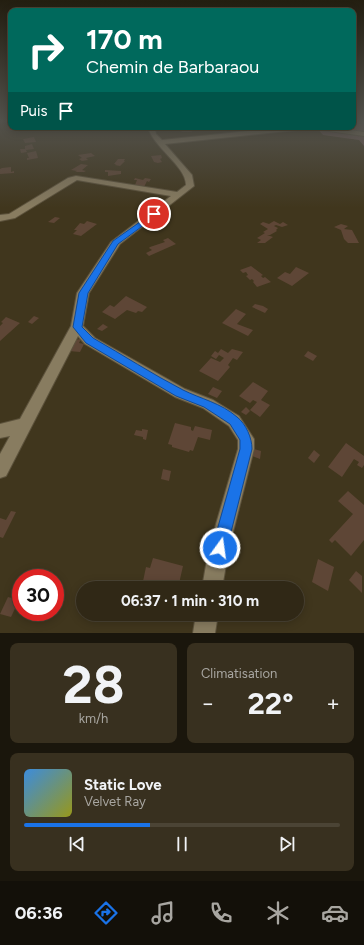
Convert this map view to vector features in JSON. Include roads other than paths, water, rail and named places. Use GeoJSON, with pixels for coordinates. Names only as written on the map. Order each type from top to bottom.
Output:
{"type":"FeatureCollection","features":[{"type":"Feature","properties":{"kind":"street"},"geometry":{"type":"LineString","coordinates":[[0,470],[77,327],[83,293],[116,242],[190,186],[190,180],[167,150]]}},
{"type":"Feature","properties":{"kind":"street"},"geometry":{"type":"LineString","coordinates":[[0,218],[12,216],[76,178],[179,195]]}},
{"type":"Feature","properties":{"kind":"street"},"geometry":{"type":"LineString","coordinates":[[77,327],[90,341],[180,393],[208,404],[234,421],[246,439],[246,449],[220,548],[213,581]]}},
{"type":"Feature","properties":{"kind":"street"},"geometry":{"type":"LineString","coordinates":[[0,431],[12,429],[25,424]]}},
{"type":"Feature","properties":{"kind":"street"},"geometry":{"type":"LineString","coordinates":[[204,633],[206,621]]}}]}
